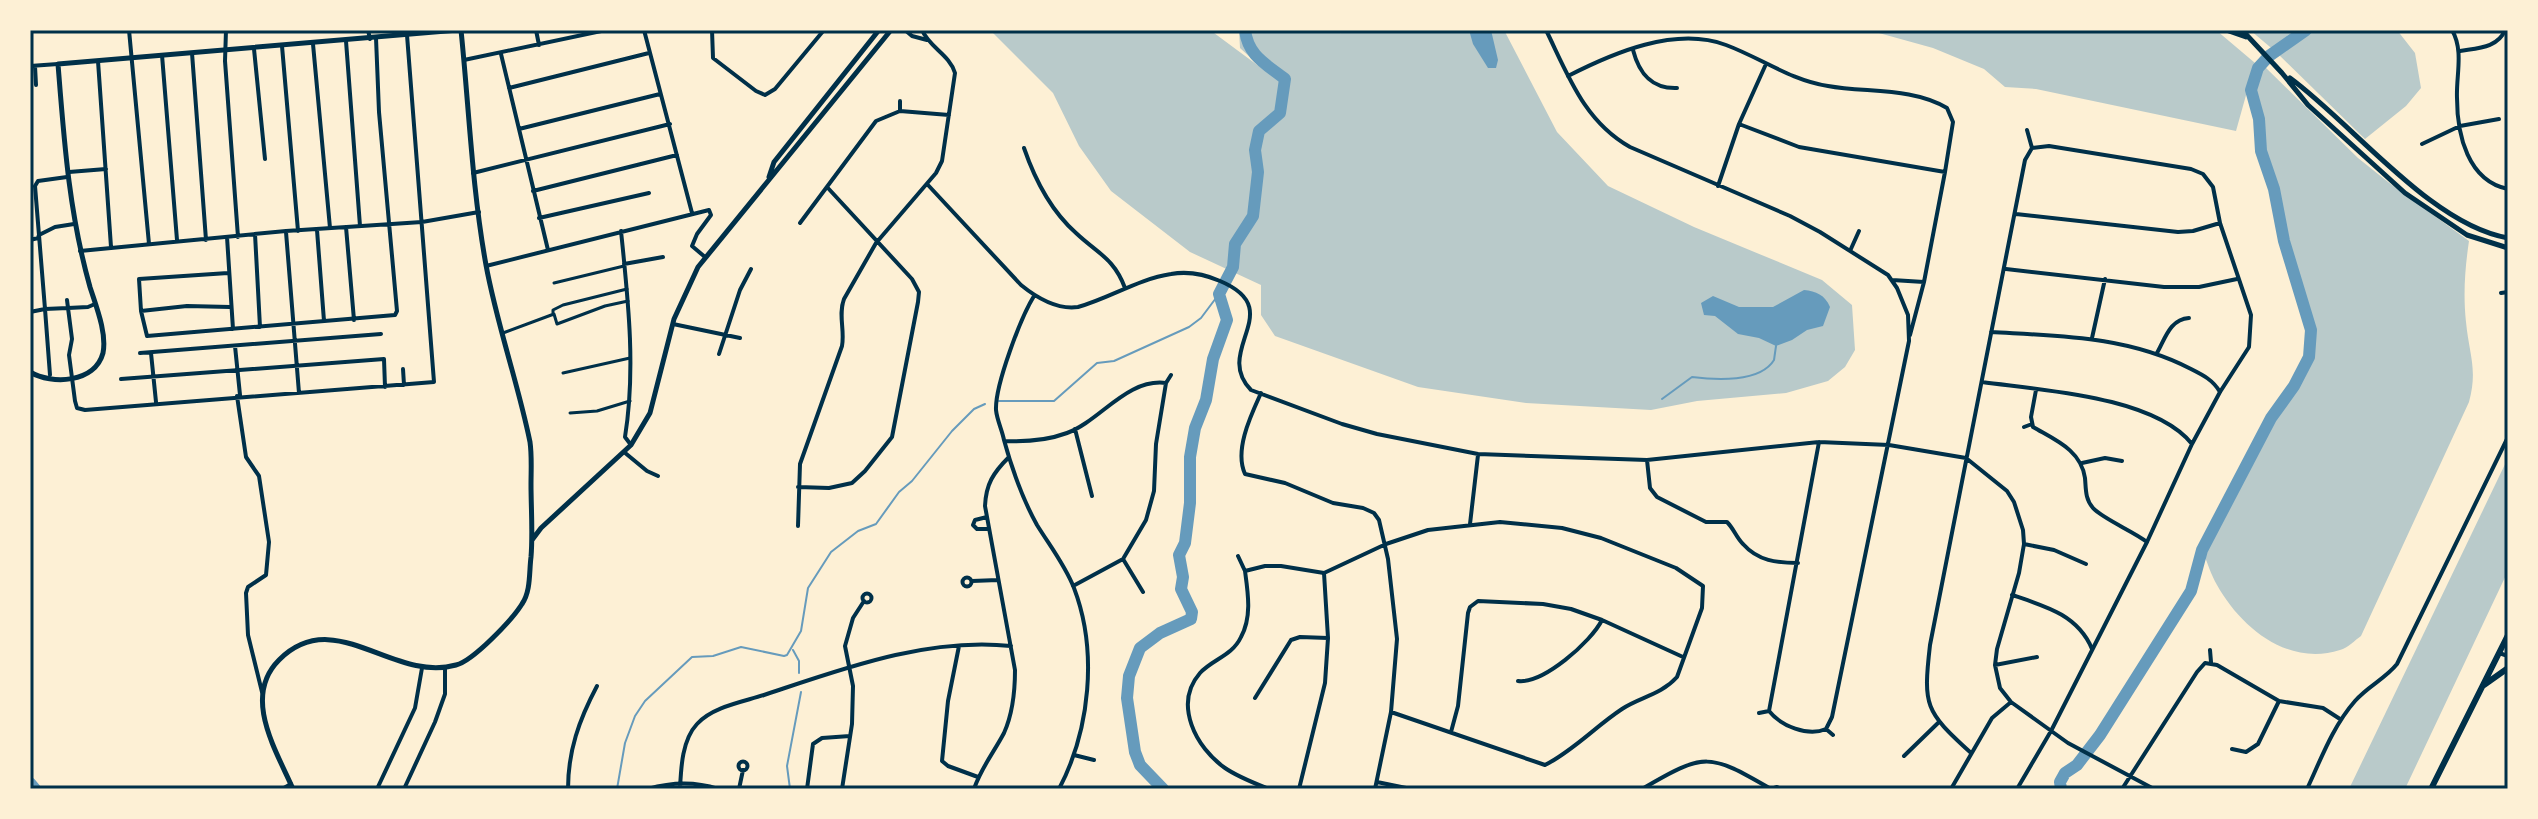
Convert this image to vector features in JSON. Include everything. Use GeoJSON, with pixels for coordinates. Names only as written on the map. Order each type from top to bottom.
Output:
{"type":"FeatureCollection","features":[{"type":"Feature","properties":{"kind":"highway"},"geometry":{"type":"LineString","coordinates":[[2431,789],[2507,639]]}},
{"type":"Feature","properties":{"kind":"highway"},"geometry":{"type":"LineString","coordinates":[[2482,687],[2508,668]]}},
{"type":"Feature","properties":{"kind":"main road"},"geometry":{"type":"LineString","coordinates":[[30,372],[49,379],[73,378],[95,366],[103,350],[66,175],[58,64],[460,30],[473,173],[486,266],[530,446],[532,541],[528,590],[523,604],[459,665],[422,668],[338,640],[308,641],[278,661],[267,676],[262,692],[265,722],[292,786]]}},
{"type":"Feature","properties":{"kind":"main road"},"geometry":{"type":"LineString","coordinates":[[768,182],[774,162],[879,30]]}},
{"type":"Feature","properties":{"kind":"main road"},"geometry":{"type":"LineString","coordinates":[[532,541],[546,524],[631,445],[650,413],[673,324],[689,281],[705,257],[891,30]]}},
{"type":"Feature","properties":{"kind":"main road"},"geometry":{"type":"LineString","coordinates":[[2226,30],[2247,38]]}},
{"type":"Feature","properties":{"kind":"main road"},"geometry":{"type":"LineString","coordinates":[[2242,30],[2282,72],[2317,97],[2412,184],[2478,230],[2508,238]]}},
{"type":"Feature","properties":{"kind":"main road"},"geometry":{"type":"LineString","coordinates":[[2282,72],[2308,105],[2405,193],[2467,235],[2508,248]]}},
{"type":"Feature","properties":{"kind":"main road"},"geometry":{"type":"LineString","coordinates":[[531,515],[546,524]]}},
{"type":"Feature","properties":{"kind":"street"},"geometry":{"type":"LineString","coordinates":[[129,30],[149,244]]}},
{"type":"Feature","properties":{"kind":"street"},"geometry":{"type":"LineString","coordinates":[[226,30],[225,61],[238,237]]}},
{"type":"Feature","properties":{"kind":"street"},"geometry":{"type":"LineString","coordinates":[[228,273],[139,279],[141,311],[147,336],[354,320],[391,316],[397,311],[373,38],[368,30]]}},
{"type":"Feature","properties":{"kind":"street"},"geometry":{"type":"LineString","coordinates":[[536,30],[539,45]]}},
{"type":"Feature","properties":{"kind":"street"},"geometry":{"type":"LineString","coordinates":[[464,60],[606,30]]}},
{"type":"Feature","properties":{"kind":"street"},"geometry":{"type":"LineString","coordinates":[[644,30],[692,214]]}},
{"type":"Feature","properties":{"kind":"street"},"geometry":{"type":"LineString","coordinates":[[733,30],[712,30],[713,58],[765,95],[775,89],[824,30]]}},
{"type":"Feature","properties":{"kind":"street"},"geometry":{"type":"LineString","coordinates":[[905,30],[912,36],[927,40]]}},
{"type":"Feature","properties":{"kind":"street"},"geometry":{"type":"LineString","coordinates":[[798,526],[800,464],[842,346],[841,308],[876,243],[928,185],[942,161],[955,73],[953,66],[927,40],[922,30]]}},
{"type":"Feature","properties":{"kind":"street"},"geometry":{"type":"LineString","coordinates":[[1546,30],[1587,111],[1607,132],[1630,147],[1790,216],[1877,266],[1892,280],[1908,315],[1909,341]]}},
{"type":"Feature","properties":{"kind":"street"},"geometry":{"type":"LineString","coordinates":[[2452,30],[2459,51],[2457,98],[2460,126],[2477,173],[2491,184],[2508,189]]}},
{"type":"Feature","properties":{"kind":"street"},"geometry":{"type":"LineString","coordinates":[[67,300],[72,339],[69,355],[77,408],[85,410],[434,382],[407,35]]}},
{"type":"Feature","properties":{"kind":"street"},"geometry":{"type":"LineString","coordinates":[[2459,51],[2492,45],[2506,35]]}},
{"type":"Feature","properties":{"kind":"street"},"geometry":{"type":"LineString","coordinates":[[1568,76],[1632,49],[1678,40],[1703,40],[1727,45],[1813,83],[1919,97],[1947,108],[1953,122],[1924,282],[1909,341],[1832,717],[1826,729]]}},
{"type":"Feature","properties":{"kind":"street"},"geometry":{"type":"LineString","coordinates":[[346,41],[360,226]]}},
{"type":"Feature","properties":{"kind":"street"},"geometry":{"type":"LineString","coordinates":[[313,44],[330,229]]}},
{"type":"Feature","properties":{"kind":"street"},"geometry":{"type":"LineString","coordinates":[[282,46],[298,231]]}},
{"type":"Feature","properties":{"kind":"street"},"geometry":{"type":"LineString","coordinates":[[254,49],[265,159]]}},
{"type":"Feature","properties":{"kind":"street"},"geometry":{"type":"LineString","coordinates":[[1632,49],[1636,63],[1647,79],[1659,87],[1677,88]]}},
{"type":"Feature","properties":{"kind":"street"},"geometry":{"type":"LineString","coordinates":[[192,53],[206,240]]}},
{"type":"Feature","properties":{"kind":"street"},"geometry":{"type":"LineString","coordinates":[[509,88],[649,53]]}},
{"type":"Feature","properties":{"kind":"street"},"geometry":{"type":"LineString","coordinates":[[501,54],[548,250]]}},
{"type":"Feature","properties":{"kind":"street"},"geometry":{"type":"LineString","coordinates":[[162,55],[177,241]]}},
{"type":"Feature","properties":{"kind":"street"},"geometry":{"type":"LineString","coordinates":[[98,59],[111,247]]}},
{"type":"Feature","properties":{"kind":"street"},"geometry":{"type":"LineString","coordinates":[[36,85],[32,66],[58,64]]}},
{"type":"Feature","properties":{"kind":"street"},"geometry":{"type":"LineString","coordinates":[[1718,186],[1739,124],[1766,64]]}},
{"type":"Feature","properties":{"kind":"street"},"geometry":{"type":"LineString","coordinates":[[519,129],[661,94]]}},
{"type":"Feature","properties":{"kind":"street"},"geometry":{"type":"LineString","coordinates":[[900,101],[900,111]]}},
{"type":"Feature","properties":{"kind":"street"},"geometry":{"type":"LineString","coordinates":[[800,223],[876,121],[900,111],[949,115]]}},
{"type":"Feature","properties":{"kind":"street"},"geometry":{"type":"LineString","coordinates":[[2422,144],[2460,126],[2499,119]]}},
{"type":"Feature","properties":{"kind":"street"},"geometry":{"type":"LineString","coordinates":[[473,173],[670,124]]}},
{"type":"Feature","properties":{"kind":"street"},"geometry":{"type":"LineString","coordinates":[[1739,124],[1799,147],[1945,172]]}},
{"type":"Feature","properties":{"kind":"street"},"geometry":{"type":"LineString","coordinates":[[1970,752],[1938,723],[1928,706],[1925,682],[2025,160],[2032,148],[2027,130]]}},
{"type":"Feature","properties":{"kind":"street"},"geometry":{"type":"LineString","coordinates":[[2017,789],[2051,731],[2147,542],[2192,444],[2244,356],[2251,336],[2249,303],[2237,279],[2209,179],[2198,171],[2049,146],[2032,148]]}},
{"type":"Feature","properties":{"kind":"street"},"geometry":{"type":"LineString","coordinates":[[1024,148],[1049,203],[1076,233],[1117,268],[1125,288]]}},
{"type":"Feature","properties":{"kind":"street"},"geometry":{"type":"LineString","coordinates":[[533,191],[677,155]]}},
{"type":"Feature","properties":{"kind":"street"},"geometry":{"type":"LineString","coordinates":[[30,182],[106,169]]}},
{"type":"Feature","properties":{"kind":"street"},"geometry":{"type":"LineString","coordinates":[[38,181],[35,186],[36,221],[50,375]]}},
{"type":"Feature","properties":{"kind":"street"},"geometry":{"type":"LineString","coordinates":[[928,185],[1021,285],[1034,296],[1069,308],[1091,303],[1153,278],[1185,273],[1233,286],[1246,298],[1251,316],[1239,356],[1239,374],[1251,390],[1377,434],[1478,454],[1647,460],[1819,442],[1889,445],[1966,458],[2007,491],[2020,516],[2024,544],[2000,632],[1995,665],[2000,688],[2011,702],[2068,743],[2154,789]]}},
{"type":"Feature","properties":{"kind":"street"},"geometry":{"type":"LineString","coordinates":[[798,487],[829,488],[852,483],[895,431],[919,292],[912,279],[827,187]]}},
{"type":"Feature","properties":{"kind":"street"},"geometry":{"type":"LineString","coordinates":[[539,218],[649,193]]}},
{"type":"Feature","properties":{"kind":"street"},"geometry":{"type":"LineString","coordinates":[[486,266],[706,210],[711,211],[711,215],[692,246],[705,257]]}},
{"type":"Feature","properties":{"kind":"street"},"geometry":{"type":"LineString","coordinates":[[80,251],[286,231],[422,222],[479,212]]}},
{"type":"Feature","properties":{"kind":"street"},"geometry":{"type":"LineString","coordinates":[[2016,214],[2178,232],[2220,223]]}},
{"type":"Feature","properties":{"kind":"street"},"geometry":{"type":"LineString","coordinates":[[30,240],[55,227],[74,224]]}},
{"type":"Feature","properties":{"kind":"street"},"geometry":{"type":"LineString","coordinates":[[346,227],[354,320]]}},
{"type":"Feature","properties":{"kind":"street"},"geometry":{"type":"LineString","coordinates":[[317,230],[324,321]]}},
{"type":"Feature","properties":{"kind":"street"},"geometry":{"type":"LineString","coordinates":[[286,231],[299,393]]}},
{"type":"Feature","properties":{"kind":"street"},"geometry":{"type":"LineString","coordinates":[[621,231],[630,358],[630,401],[625,437],[631,445]]}},
{"type":"Feature","properties":{"kind":"street"},"geometry":{"type":"LineString","coordinates":[[1850,251],[1859,231]]}},
{"type":"Feature","properties":{"kind":"street"},"geometry":{"type":"LineString","coordinates":[[255,234],[260,327]]}},
{"type":"Feature","properties":{"kind":"street"},"geometry":{"type":"LineString","coordinates":[[227,237],[233,329]]}},
{"type":"Feature","properties":{"kind":"street"},"geometry":{"type":"LineString","coordinates":[[554,283],[663,257]]}},
{"type":"Feature","properties":{"kind":"street"},"geometry":{"type":"LineString","coordinates":[[719,354],[740,290],[751,269]]}},
{"type":"Feature","properties":{"kind":"street"},"geometry":{"type":"LineString","coordinates":[[2005,269],[2183,288],[2237,279]]}},
{"type":"Feature","properties":{"kind":"street"},"geometry":{"type":"LineString","coordinates":[[2092,338],[2105,279]]}},
{"type":"Feature","properties":{"kind":"street"},"geometry":{"type":"LineString","coordinates":[[1892,280],[1924,282]]}},
{"type":"Feature","properties":{"kind":"street"},"geometry":{"type":"LineString","coordinates":[[627,289],[553,310],[557,324],[628,301]]}},
{"type":"Feature","properties":{"kind":"street"},"geometry":{"type":"LineString","coordinates":[[2501,293],[2508,292]]}},
{"type":"Feature","properties":{"kind":"street"},"geometry":{"type":"LineString","coordinates":[[1034,296],[1023,314],[998,391],[996,412],[1009,457],[1037,524],[1056,551],[1073,586],[1084,631],[1087,658],[1082,726],[1074,755],[1059,789]]}},
{"type":"Feature","properties":{"kind":"street"},"geometry":{"type":"LineString","coordinates":[[30,312],[95,304]]}},
{"type":"Feature","properties":{"kind":"street"},"geometry":{"type":"LineString","coordinates":[[141,311],[187,306],[230,307]]}},
{"type":"Feature","properties":{"kind":"street"},"geometry":{"type":"LineString","coordinates":[[503,333],[554,314]]}},
{"type":"Feature","properties":{"kind":"street"},"geometry":{"type":"LineString","coordinates":[[2157,353],[2175,322],[2189,318]]}},
{"type":"Feature","properties":{"kind":"street"},"geometry":{"type":"LineString","coordinates":[[673,324],[740,338]]}},
{"type":"Feature","properties":{"kind":"street"},"geometry":{"type":"LineString","coordinates":[[1991,332],[2092,338],[2157,353],[2209,379],[2220,392]]}},
{"type":"Feature","properties":{"kind":"street"},"geometry":{"type":"LineString","coordinates":[[140,353],[381,334]]}},
{"type":"Feature","properties":{"kind":"street"},"geometry":{"type":"LineString","coordinates":[[235,346],[246,457],[259,476],[269,542],[266,575],[248,587],[246,593],[248,635],[262,692]]}},
{"type":"Feature","properties":{"kind":"street"},"geometry":{"type":"LineString","coordinates":[[151,352],[156,402]]}},
{"type":"Feature","properties":{"kind":"street"},"geometry":{"type":"LineString","coordinates":[[563,373],[630,358]]}},
{"type":"Feature","properties":{"kind":"street"},"geometry":{"type":"LineString","coordinates":[[121,379],[384,359],[385,387]]}},
{"type":"Feature","properties":{"kind":"street"},"geometry":{"type":"LineString","coordinates":[[403,369],[404,385]]}},
{"type":"Feature","properties":{"kind":"street"},"geometry":{"type":"LineString","coordinates":[[1073,586],[1123,559],[1146,520],[1154,491],[1156,444],[1166,383],[1171,375]]}},
{"type":"Feature","properties":{"kind":"street"},"geometry":{"type":"LineString","coordinates":[[1982,382],[2096,398],[2140,411],[2174,426],[2192,444]]}},
{"type":"Feature","properties":{"kind":"street"},"geometry":{"type":"LineString","coordinates":[[1005,441],[1037,439],[1075,429],[1131,392],[1146,385],[1166,383]]}},
{"type":"Feature","properties":{"kind":"street"},"geometry":{"type":"LineString","coordinates":[[2032,424],[2036,389]]}},
{"type":"Feature","properties":{"kind":"street"},"geometry":{"type":"LineString","coordinates":[[1261,393],[1246,434],[1241,465],[1245,474],[1285,483],[1333,503],[1369,510],[1379,520],[1386,544],[1397,639],[1391,712],[1375,789]]}},
{"type":"Feature","properties":{"kind":"street"},"geometry":{"type":"LineString","coordinates":[[570,413],[597,411],[630,401]]}},
{"type":"Feature","properties":{"kind":"street"},"geometry":{"type":"LineString","coordinates":[[2024,427],[2032,424]]}},
{"type":"Feature","properties":{"kind":"street"},"geometry":{"type":"LineString","coordinates":[[2032,424],[2070,449],[2081,464],[2086,496],[2095,510],[2147,542]]}},
{"type":"Feature","properties":{"kind":"street"},"geometry":{"type":"LineString","coordinates":[[1075,429],[1092,496]]}},
{"type":"Feature","properties":{"kind":"street"},"geometry":{"type":"LineString","coordinates":[[2307,789],[2340,719],[2356,699],[2397,664],[2508,437]]}},
{"type":"Feature","properties":{"kind":"street"},"geometry":{"type":"LineString","coordinates":[[1769,711],[1819,442]]}},
{"type":"Feature","properties":{"kind":"street"},"geometry":{"type":"LineString","coordinates":[[624,452],[658,476]]}},
{"type":"Feature","properties":{"kind":"street"},"geometry":{"type":"LineString","coordinates":[[1470,524],[1478,454]]}},
{"type":"Feature","properties":{"kind":"street"},"geometry":{"type":"LineString","coordinates":[[974,789],[1004,732],[1013,707],[1015,670],[985,491],[991,476],[1009,457]]}},
{"type":"Feature","properties":{"kind":"street"},"geometry":{"type":"LineString","coordinates":[[2081,464],[2105,458],[2122,461]]}},
{"type":"Feature","properties":{"kind":"street"},"geometry":{"type":"LineString","coordinates":[[1647,460],[1650,488],[1661,500],[1706,522],[1727,522],[1744,545],[1765,559],[1798,563]]}},
{"type":"Feature","properties":{"kind":"street"},"geometry":{"type":"LineString","coordinates":[[987,517],[975,520],[973,525],[977,529],[989,529]]}},
{"type":"Feature","properties":{"kind":"street"},"geometry":{"type":"LineString","coordinates":[[1245,571],[1281,566],[1324,573],[1386,544],[1428,530],[1470,524],[1524,524],[1572,531],[1625,547],[1676,568],[1703,586],[1704,600],[1677,677],[1666,688],[1625,706],[1545,765],[1391,712]]}},
{"type":"Feature","properties":{"kind":"street"},"geometry":{"type":"LineString","coordinates":[[2024,544],[2054,550],[2086,564]]}},
{"type":"Feature","properties":{"kind":"street"},"geometry":{"type":"LineString","coordinates":[[1238,556],[1245,571],[1249,606],[1245,628],[1236,646],[1199,675],[1189,695],[1188,714],[1196,736],[1218,763],[1238,776],[1269,789]]}},
{"type":"Feature","properties":{"kind":"street"},"geometry":{"type":"LineString","coordinates":[[1123,559],[1143,592]]}},
{"type":"Feature","properties":{"kind":"street"},"geometry":{"type":"LineString","coordinates":[[1299,789],[1325,683],[1328,638],[1324,573]]}},
{"type":"Feature","properties":{"kind":"street"},"geometry":{"type":"LineString","coordinates":[[972,581],[998,580]]}},
{"type":"Feature","properties":{"kind":"street"},"geometry":{"type":"LineString","coordinates":[[2012,595],[2049,608],[2076,624],[2086,634],[2092,649]]}},
{"type":"Feature","properties":{"kind":"street"},"geometry":{"type":"LineString","coordinates":[[1451,732],[1458,706],[1468,613],[1474,603],[1483,600],[1557,606],[1602,620],[1683,657]]}},
{"type":"Feature","properties":{"kind":"street"},"geometry":{"type":"LineString","coordinates":[[842,789],[853,686],[845,646],[857,609],[864,601]]}},
{"type":"Feature","properties":{"kind":"street"},"geometry":{"type":"LineString","coordinates":[[1518,681],[1533,680],[1582,647],[1594,636],[1602,620]]}},
{"type":"Feature","properties":{"kind":"street"},"geometry":{"type":"LineString","coordinates":[[1255,698],[1291,640],[1300,637],[1328,638]]}},
{"type":"Feature","properties":{"kind":"street"},"geometry":{"type":"LineString","coordinates":[[680,786],[689,734],[706,715],[849,668],[903,654],[959,646],[1011,646]]}},
{"type":"Feature","properties":{"kind":"street"},"geometry":{"type":"LineString","coordinates":[[959,646],[948,701],[942,761],[978,777]]}},
{"type":"Feature","properties":{"kind":"street"},"geometry":{"type":"LineString","coordinates":[[2210,650],[2211,662]]}},
{"type":"Feature","properties":{"kind":"street"},"geometry":{"type":"LineString","coordinates":[[2499,653],[2508,656]]}},
{"type":"Feature","properties":{"kind":"street"},"geometry":{"type":"LineString","coordinates":[[1995,665],[2037,657]]}},
{"type":"Feature","properties":{"kind":"street"},"geometry":{"type":"LineString","coordinates":[[2211,662],[2279,701],[2323,708],[2340,719]]}},
{"type":"Feature","properties":{"kind":"street"},"geometry":{"type":"LineString","coordinates":[[2122,789],[2201,666],[2211,662]]}},
{"type":"Feature","properties":{"kind":"street"},"geometry":{"type":"LineString","coordinates":[[377,789],[415,708],[422,668]]}},
{"type":"Feature","properties":{"kind":"street"},"geometry":{"type":"LineString","coordinates":[[404,789],[445,694],[445,668]]}},
{"type":"Feature","properties":{"kind":"street"},"geometry":{"type":"LineString","coordinates":[[568,789],[569,760],[577,727],[597,686]]}},
{"type":"Feature","properties":{"kind":"street"},"geometry":{"type":"LineString","coordinates":[[2232,749],[2246,752],[2258,744],[2279,701]]}},
{"type":"Feature","properties":{"kind":"street"},"geometry":{"type":"LineString","coordinates":[[1951,789],[1992,718],[2011,702]]}},
{"type":"Feature","properties":{"kind":"street"},"geometry":{"type":"LineString","coordinates":[[1769,711],[1783,724],[1812,732],[1826,729]]}},
{"type":"Feature","properties":{"kind":"street"},"geometry":{"type":"LineString","coordinates":[[1759,713],[1769,711]]}},
{"type":"Feature","properties":{"kind":"street"},"geometry":{"type":"LineString","coordinates":[[1904,756],[1938,723]]}},
{"type":"Feature","properties":{"kind":"street"},"geometry":{"type":"LineString","coordinates":[[1826,729],[1833,735]]}},
{"type":"Feature","properties":{"kind":"street"},"geometry":{"type":"LineString","coordinates":[[807,789],[813,744],[822,738],[850,736]]}},
{"type":"Feature","properties":{"kind":"street"},"geometry":{"type":"LineString","coordinates":[[1074,755],[1094,760]]}},
{"type":"Feature","properties":{"kind":"street"},"geometry":{"type":"LineString","coordinates":[[1643,789],[1694,762],[1712,760],[1730,765],[1771,789],[1781,789]]}},
{"type":"Feature","properties":{"kind":"street"},"geometry":{"type":"LineString","coordinates":[[739,789],[743,770]]}},
{"type":"Feature","properties":{"kind":"street"},"geometry":{"type":"LineString","coordinates":[[1377,782],[1411,789]]}},
{"type":"Feature","properties":{"kind":"street"},"geometry":{"type":"LineString","coordinates":[[648,789],[702,784],[718,789]]}},
{"type":"Feature","properties":{"kind":"street"},"geometry":{"type":"LineString","coordinates":[[282,789],[292,786]]}},
{"type":"Feature","properties":{"kind":"shaded area"},"geometry":{"type":"Polygon","coordinates":[[[990,30],[1210,30],[1264,70],[1240,48],[1239,30],[1340,30],[1341,34],[1341,30],[1504,30],[1557,132],[1608,186],[1694,227],[1822,280],[1852,305],[1855,350],[1845,367],[1828,381],[1786,393],[1697,401],[1651,410],[1526,403],[1418,387],[1275,336],[1261,315],[1261,285],[1190,252],[1111,191],[1079,146],[1053,93],[990,30]]]}},
{"type":"Feature","properties":{"kind":"shaded area"},"geometry":{"type":"Polygon","coordinates":[[[1868,30],[2216,30],[2255,63],[2236,131],[2036,89],[2005,87],[1984,69],[1933,48],[1868,30]]]}},
{"type":"Feature","properties":{"kind":"shaded area"},"geometry":{"type":"Polygon","coordinates":[[[2250,30],[2397,30],[2415,53],[2421,88],[2406,106],[2365,139],[2250,30]]]}},
{"type":"Feature","properties":{"kind":"shaded area"},"geometry":{"type":"Polygon","coordinates":[[[2263,65],[2358,158],[2469,241],[2465,291],[2473,371],[2469,402],[2361,636],[2343,649],[2321,654],[2285,648],[2253,629],[2227,601],[2202,550],[2271,418],[2294,386],[2309,357],[2311,330],[2261,151],[2259,119],[2251,90],[2256,69],[2263,65]]]}},
{"type":"Feature","properties":{"kind":"shaded area"},"geometry":{"type":"Polygon","coordinates":[[[2508,458],[2508,571],[2405,789],[2349,789],[2508,458]]]}},
{"type":"Feature","properties":{"kind":"water"},"geometry":{"type":"Polygon","coordinates":[[[1469,30],[1491,30],[1498,60],[1496,68],[1488,68],[1473,44],[1469,30]]]}},
{"type":"Feature","properties":{"kind":"water"},"geometry":{"type":"Polygon","coordinates":[[[1804,290],[1826,299],[1830,307],[1823,326],[1807,330],[1776,346],[1759,338],[1738,334],[1715,316],[1704,315],[1701,303],[1713,296],[1739,307],[1773,307],[1804,290]]]}},
{"type":"Feature","properties":{"kind":"waterway"},"geometry":{"type":"LineString","coordinates":[[1163,789],[1140,765],[1135,752],[1127,698],[1129,676],[1140,648],[1160,633],[1191,619],[1192,612],[1181,589],[1183,577],[1179,555],[1185,543],[1190,503],[1190,457],[1195,428],[1206,400],[1213,359],[1227,320],[1219,294],[1233,267],[1235,244],[1253,216],[1258,172],[1255,150],[1259,131],[1280,113],[1285,79],[1254,53],[1245,30]]}},
{"type":"Feature","properties":{"kind":"waterway"},"geometry":{"type":"LineString","coordinates":[[2061,789],[2060,782],[2065,773],[2077,765],[2100,735],[2191,591],[2202,550],[2271,418],[2294,386],[2309,357],[2311,330],[2261,151],[2259,119],[2251,90],[2258,68],[2269,56],[2306,30]]}},
{"type":"Feature","properties":{"kind":"waterway"},"geometry":{"type":"LineString","coordinates":[[999,401],[1054,401],[1097,363],[1114,361],[1189,327],[1201,318],[1219,294]]}},
{"type":"Feature","properties":{"kind":"waterway"},"geometry":{"type":"LineString","coordinates":[[1662,399],[1692,377],[1736,378],[1759,373],[1774,360],[1776,346]]}},
{"type":"Feature","properties":{"kind":"waterway"},"geometry":{"type":"LineString","coordinates":[[617,789],[625,743],[635,716],[645,701],[692,657],[713,656],[741,647],[787,655],[801,631],[808,588],[831,552],[858,531],[876,524],[899,492],[912,481],[952,431],[974,409],[985,404]]}},
{"type":"Feature","properties":{"kind":"waterway"},"geometry":{"type":"LineString","coordinates":[[793,650],[799,661],[799,673]]}},
{"type":"Feature","properties":{"kind":"waterway"},"geometry":{"type":"LineString","coordinates":[[790,789],[787,766],[801,692]]}},
{"type":"Feature","properties":{"kind":"waterway"},"geometry":{"type":"LineString","coordinates":[[30,783],[35,789]]}}]}
